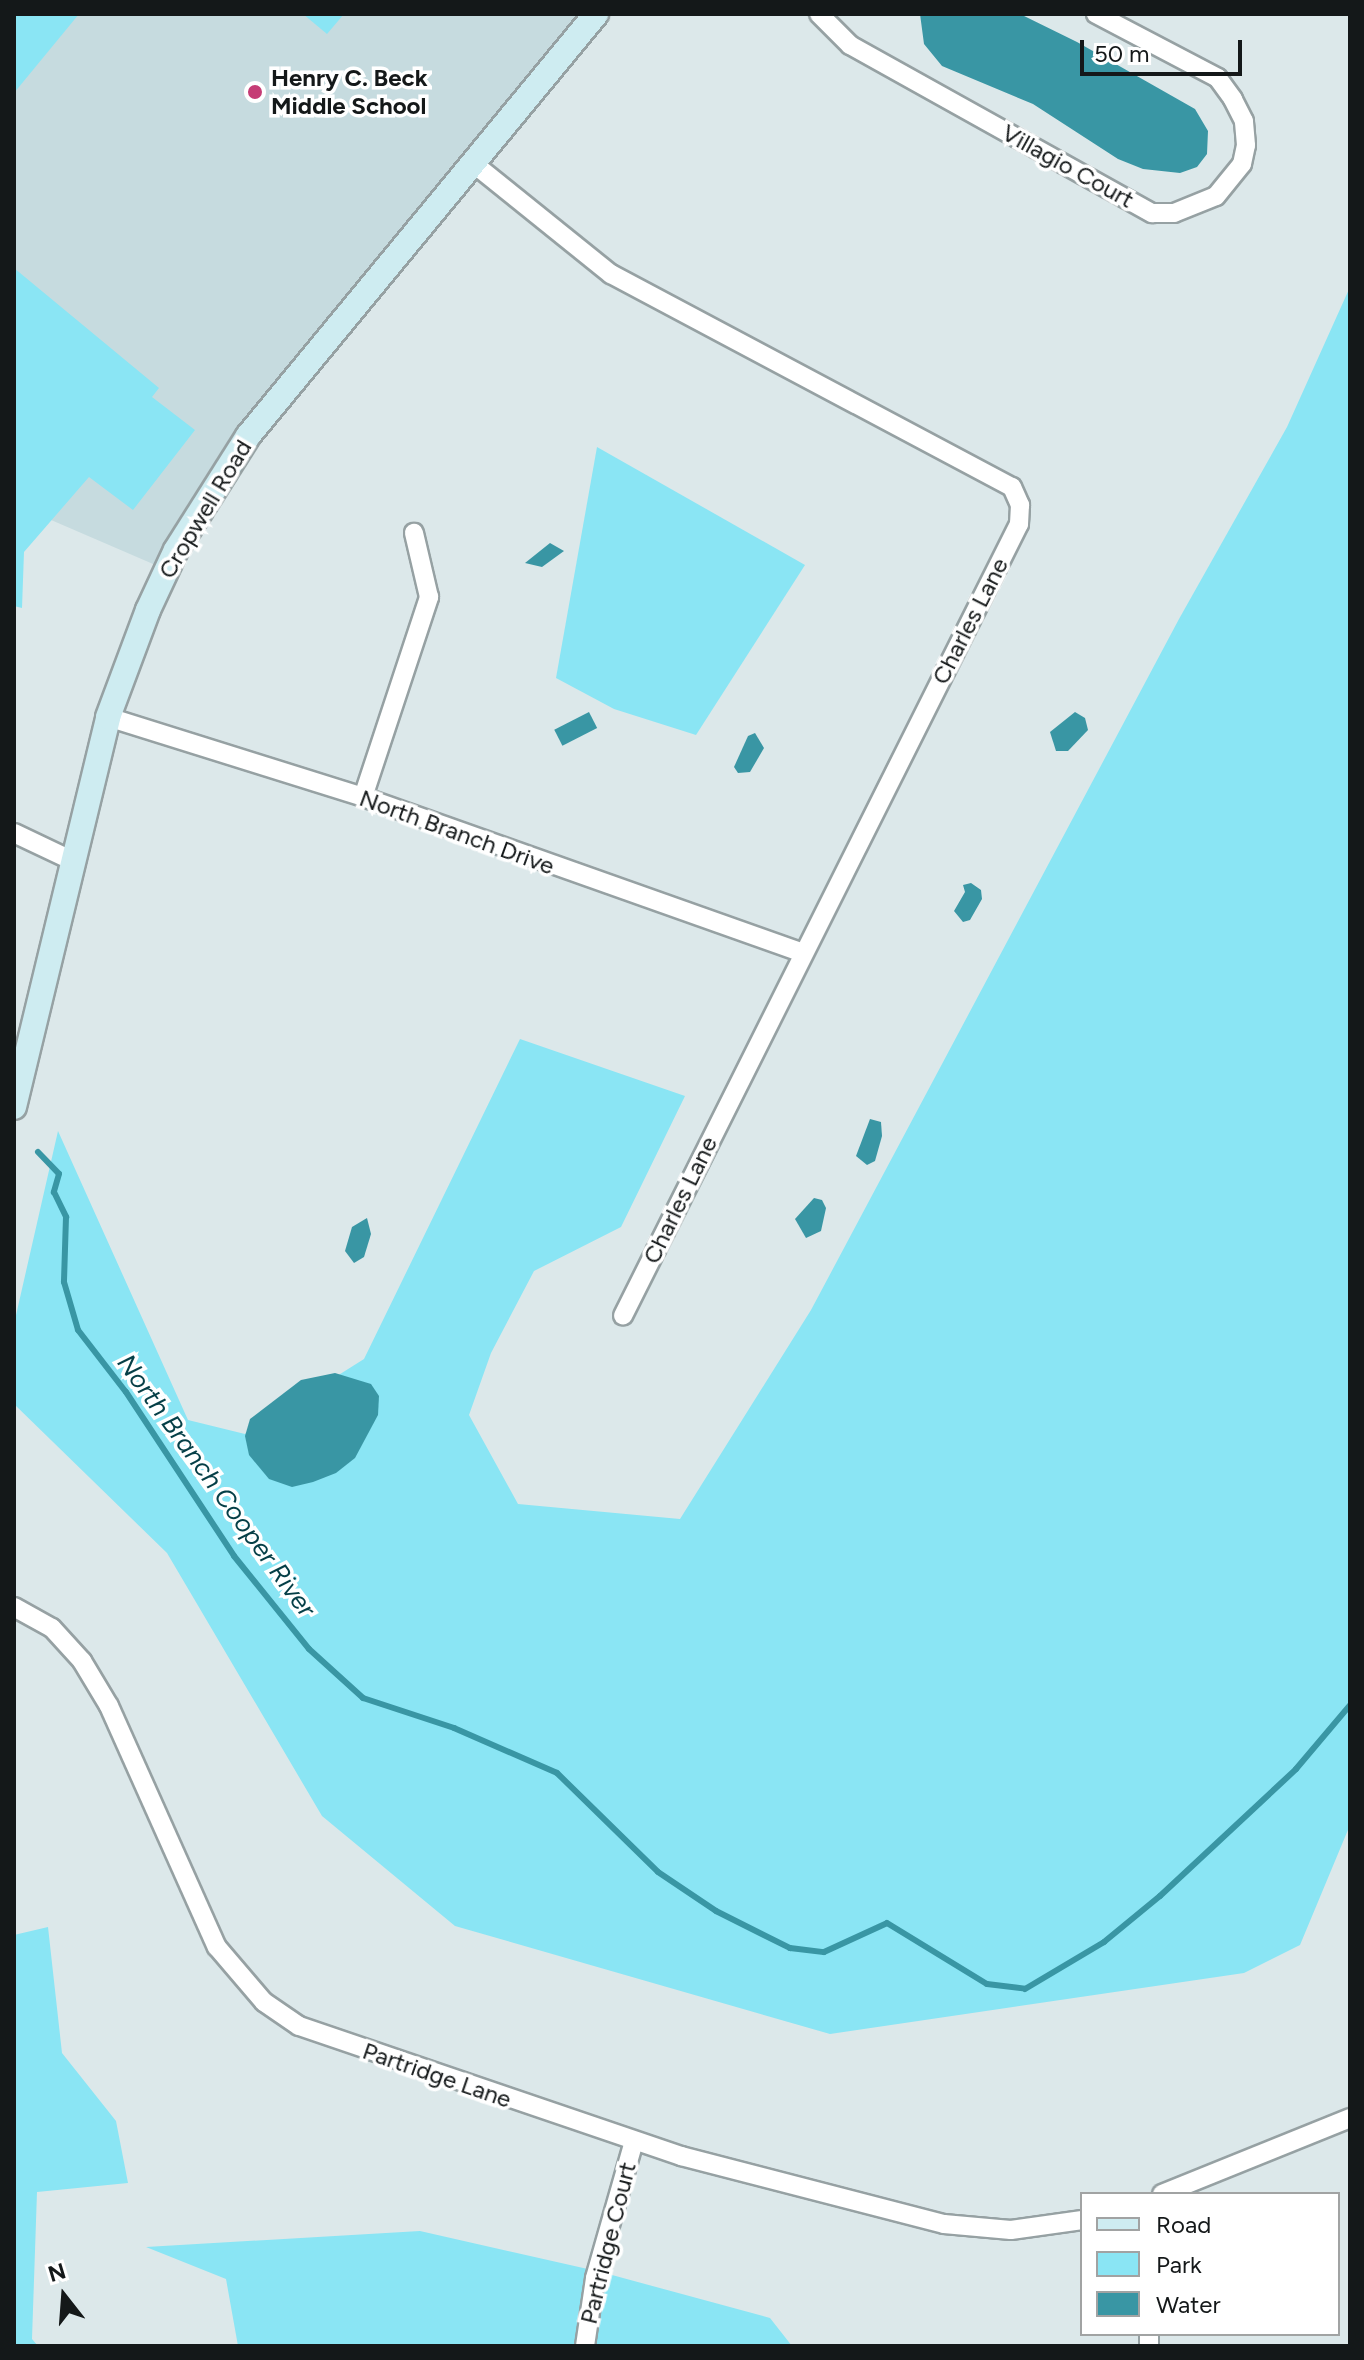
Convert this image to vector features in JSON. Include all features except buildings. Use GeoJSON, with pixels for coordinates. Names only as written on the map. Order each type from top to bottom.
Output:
{"type":"FeatureCollection","features":[{"type":"Feature","properties":{"kind":"street","name":"Cropwell Road"},"geometry":{"type":"LineString","coordinates":[[14,1107],[108,717],[148,610],[209,493],[248,436],[596,14]]}},
{"type":"Feature","properties":{"kind":"street","name":"Villagio Court"},"geometry":{"type":"LineString","coordinates":[[819,14],[850,45],[1152,213],[1174,213],[1216,196],[1242,164],[1246,145],[1244,121],[1233,99],[1218,78],[1096,14]]}},
{"type":"Feature","properties":{"kind":"street","name":"Charles Lane"},"geometry":{"type":"LineString","coordinates":[[474,164],[611,274],[1012,487],[1020,505],[1019,524],[623,1316]]}},
{"type":"Feature","properties":{"kind":"street"},"geometry":{"type":"LineString","coordinates":[[363,797],[429,597],[414,533]]}},
{"type":"Feature","properties":{"kind":"street","name":"North Branch Drive"},"geometry":{"type":"LineString","coordinates":[[108,717],[363,797],[803,953]]}},
{"type":"Feature","properties":{"kind":"street"},"geometry":{"type":"LineString","coordinates":[[14,833],[50,845],[73,861]]}},
{"type":"Feature","properties":{"kind":"street","name":"Partridge Lane"},"geometry":{"type":"LineString","coordinates":[[14,1607],[52,1628],[82,1661],[109,1706],[198,1913],[217,1947],[264,2002],[313,2032],[634,2141],[944,2224],[1011,2230],[1080,2220]]}},
{"type":"Feature","properties":{"kind":"street"},"geometry":{"type":"LineString","coordinates":[[1167,2192],[1350,2118]]}},
{"type":"Feature","properties":{"kind":"street","name":"Partridge Court"},"geometry":{"type":"LineString","coordinates":[[585,2346],[595,2278],[634,2141]]}},
{"type":"Feature","properties":{"kind":"shaded area"},"geometry":{"type":"Polygon","coordinates":[[[14,14],[596,14],[339,325],[167,570],[14,504],[14,14]]]}},
{"type":"Feature","properties":{"kind":"green space"},"geometry":{"type":"Polygon","coordinates":[[[14,14],[79,14],[14,93],[14,14]]]}},
{"type":"Feature","properties":{"kind":"green space"},"geometry":{"type":"Polygon","coordinates":[[[303,14],[344,14],[327,34],[303,14]]]}},
{"type":"Feature","properties":{"kind":"green space"},"geometry":{"type":"Polygon","coordinates":[[[14,268],[159,388],[152,397],[195,430],[133,510],[89,477],[24,552],[22,608],[14,606],[14,268]]]}},
{"type":"Feature","properties":{"kind":"green space"},"geometry":{"type":"Polygon","coordinates":[[[1350,287],[1350,1825],[1300,1945],[1244,1973],[830,2034],[455,1926],[322,1816],[167,1553],[14,1404],[14,1324],[58,1131],[188,1420],[245,1434],[364,1359],[520,1039],[685,1096],[621,1227],[534,1271],[491,1353],[469,1415],[518,1504],[680,1519],[811,1310],[1179,619],[1287,427],[1350,287]]]}},
{"type":"Feature","properties":{"kind":"green space"},"geometry":{"type":"Polygon","coordinates":[[[597,447],[805,565],[696,735],[614,709],[556,678],[597,447]]]}},
{"type":"Feature","properties":{"kind":"green space"},"geometry":{"type":"Polygon","coordinates":[[[48,1927],[62,2053],[116,2121],[128,2183],[37,2192],[32,2339],[38,2346],[14,2346],[14,1935],[48,1927]]]}},
{"type":"Feature","properties":{"kind":"green space"},"geometry":{"type":"Polygon","coordinates":[[[420,2231],[601,2272],[770,2318],[792,2346],[238,2346],[226,2279],[146,2247],[420,2231]]]}},
{"type":"Feature","properties":{"kind":"water"},"geometry":{"type":"Polygon","coordinates":[[[920,14],[1020,14],[1077,42],[1195,109],[1208,131],[1207,154],[1197,167],[1180,173],[1143,169],[1118,159],[1033,104],[942,66],[924,44],[920,14]]]}},
{"type":"Feature","properties":{"kind":"water"},"geometry":{"type":"Polygon","coordinates":[[[550,543],[564,551],[542,567],[525,563],[550,543]]]}},
{"type":"Feature","properties":{"kind":"water"},"geometry":{"type":"Polygon","coordinates":[[[589,712],[597,728],[562,746],[554,730],[589,712]]]}},
{"type":"Feature","properties":{"kind":"water"},"geometry":{"type":"Polygon","coordinates":[[[1075,712],[1085,718],[1088,730],[1068,751],[1056,751],[1050,732],[1075,712]]]}},
{"type":"Feature","properties":{"kind":"water"},"geometry":{"type":"Polygon","coordinates":[[[755,733],[764,748],[750,772],[738,773],[734,767],[748,736],[755,733]]]}},
{"type":"Feature","properties":{"kind":"water"},"geometry":{"type":"Polygon","coordinates":[[[971,883],[981,890],[982,899],[970,920],[963,922],[954,911],[965,892],[963,885],[971,883]]]}},
{"type":"Feature","properties":{"kind":"water"},"geometry":{"type":"Polygon","coordinates":[[[870,1119],[881,1122],[882,1136],[875,1161],[867,1165],[856,1156],[870,1119]]]}},
{"type":"Feature","properties":{"kind":"water"},"geometry":{"type":"Polygon","coordinates":[[[814,1198],[822,1200],[826,1208],[821,1231],[806,1238],[795,1219],[814,1198]]]}},
{"type":"Feature","properties":{"kind":"water"},"geometry":{"type":"Polygon","coordinates":[[[367,1218],[371,1234],[364,1257],[354,1263],[345,1251],[352,1227],[367,1218]]]}},
{"type":"Feature","properties":{"kind":"water"},"geometry":{"type":"Polygon","coordinates":[[[335,1373],[371,1384],[379,1396],[378,1415],[355,1458],[336,1473],[313,1482],[292,1487],[269,1479],[249,1455],[245,1436],[250,1419],[301,1380],[335,1373]]]}},
{"type":"Feature","properties":{"kind":"waterway","name":"North Branch Cooper River"},"geometry":{"type":"LineString","coordinates":[[38,1152],[59,1174],[54,1192],[66,1217],[64,1282],[78,1330],[126,1392],[234,1556],[309,1649],[363,1698],[454,1728],[557,1773],[658,1872],[716,1911],[790,1948],[824,1952],[887,1923],[987,1984],[1025,1989],[1104,1942],[1160,1896],[1296,1769],[1350,1705]]}},
{"type":"Feature","properties":{"kind":"place","name":"Henry C. Beck Middle School"},"geometry":{"type":"Point","coordinates":[255,92]}}]}
